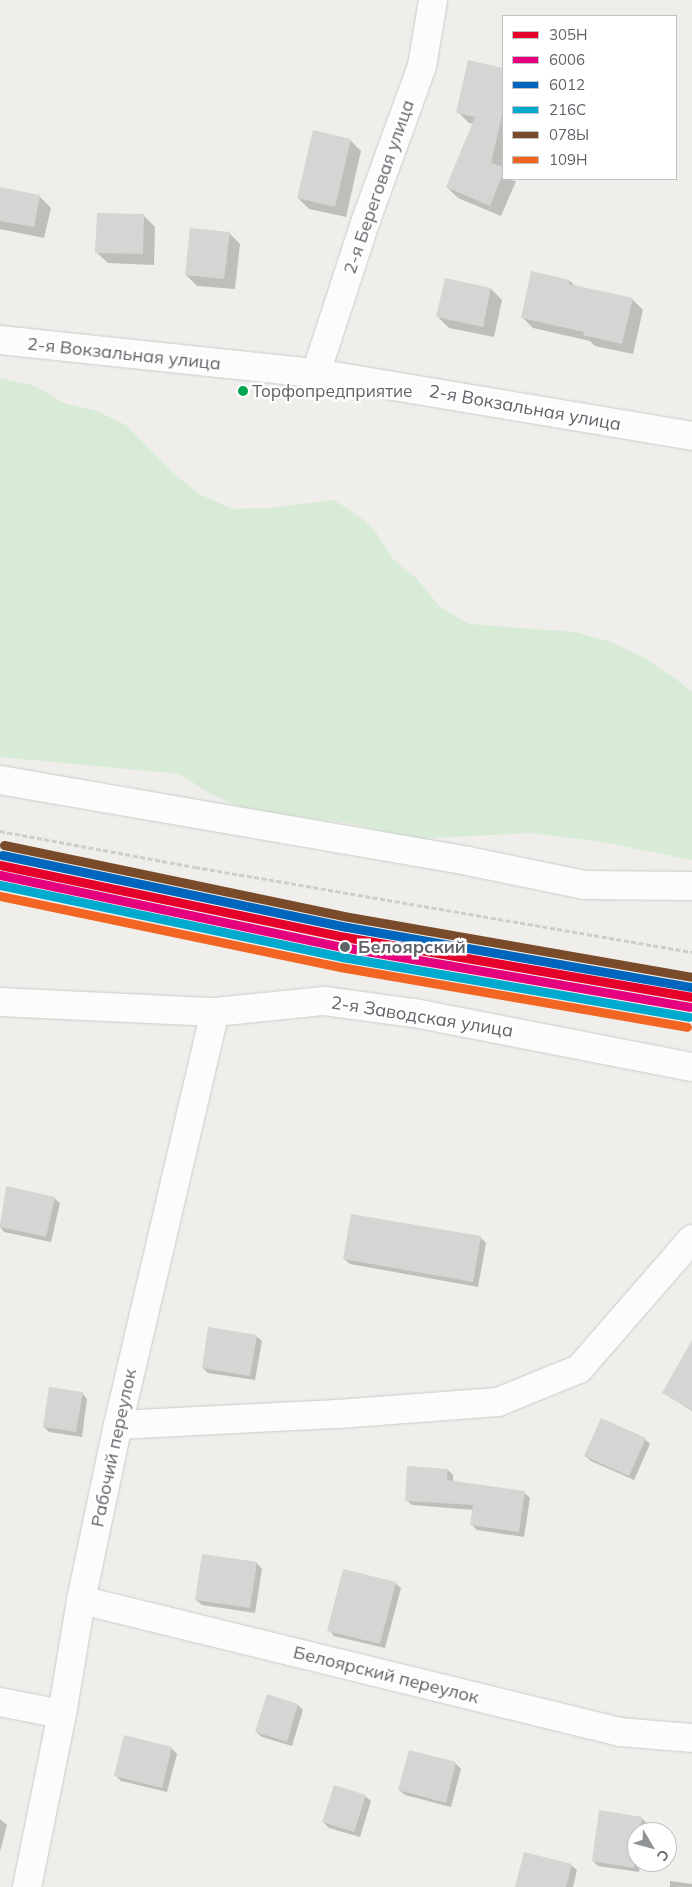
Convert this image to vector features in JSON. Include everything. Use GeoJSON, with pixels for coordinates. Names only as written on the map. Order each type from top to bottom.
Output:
{"type":"FeatureCollection","features":[{"type":"Feature","properties":{"kind":"street","name":"2-я Береговая улица"},"geometry":{"type":"LineString","coordinates":[[316,373],[366,220],[422,66],[433,0]]}},
{"type":"Feature","properties":{"kind":"street","name":"2-я Вокзальная улица"},"geometry":{"type":"LineString","coordinates":[[0,340],[316,373],[692,436]]}},
{"type":"Feature","properties":{"kind":"street"},"geometry":{"type":"LineString","coordinates":[[0,780],[468,861],[585,884],[692,886]]}},
{"type":"Feature","properties":{"kind":"street","name":"2-я Заводская улица"},"geometry":{"type":"LineString","coordinates":[[0,1002],[215,1012],[324,1001],[414,1013],[692,1067]]}},
{"type":"Feature","properties":{"kind":"street","name":"Рабочий переулок"},"geometry":{"type":"LineString","coordinates":[[27,1887],[62,1714],[81,1600],[118,1425],[215,1012]]}},
{"type":"Feature","properties":{"kind":"street"},"geometry":{"type":"LineString","coordinates":[[118,1425],[338,1414],[498,1402],[579,1370],[692,1239]]}},
{"type":"Feature","properties":{"kind":"street","name":"Белоярский переулок"},"geometry":{"type":"LineString","coordinates":[[81,1600],[620,1732],[692,1738]]}},
{"type":"Feature","properties":{"kind":"street"},"geometry":{"type":"LineString","coordinates":[[0,1702],[62,1714]]}},
{"type":"Feature","properties":{"kind":"path"},"geometry":{"type":"LineString","coordinates":[[0,831],[196,867],[692,952]]}},
{"type":"Feature","properties":{"kind":"green space"},"geometry":{"type":"Polygon","coordinates":[[[0,378],[35,386],[64,403],[97,411],[126,425],[173,473],[199,494],[232,509],[270,508],[334,500],[364,520],[375,531],[393,559],[417,579],[440,607],[469,624],[575,632],[611,642],[647,659],[692,692],[692,860],[602,842],[530,833],[415,839],[348,823],[240,807],[209,793],[180,774],[0,757],[0,378]]]}},
{"type":"Feature","properties":{"kind":"building"},"geometry":{"type":"Polygon","coordinates":[[[468,60],[502,68],[502,115],[491,163],[502,167],[502,176],[490,206],[446,187],[475,117],[456,113],[468,60]]]}},
{"type":"Feature","properties":{"kind":"building"},"geometry":{"type":"Polygon","coordinates":[[[313,130],[351,139],[335,207],[297,198],[313,130]]]}},
{"type":"Feature","properties":{"kind":"building"},"geometry":{"type":"Polygon","coordinates":[[[0,187],[40,195],[34,227],[0,221],[0,187]]]}},
{"type":"Feature","properties":{"kind":"building"},"geometry":{"type":"Polygon","coordinates":[[[97,213],[144,214],[143,254],[95,253],[97,213]]]}},
{"type":"Feature","properties":{"kind":"building"},"geometry":{"type":"Polygon","coordinates":[[[190,228],[230,232],[224,279],[185,275],[190,228]]]}},
{"type":"Feature","properties":{"kind":"building"},"geometry":{"type":"Polygon","coordinates":[[[531,271],[570,280],[569,284],[633,298],[622,344],[583,335],[584,332],[521,318],[531,271]]]}},
{"type":"Feature","properties":{"kind":"building"},"geometry":{"type":"Polygon","coordinates":[[[445,278],[491,288],[483,327],[436,317],[445,278]]]}},
{"type":"Feature","properties":{"kind":"building"},"geometry":{"type":"Polygon","coordinates":[[[6,1186],[55,1197],[46,1237],[0,1227],[6,1186]]]}},
{"type":"Feature","properties":{"kind":"building"},"geometry":{"type":"Polygon","coordinates":[[[351,1214],[481,1236],[473,1282],[343,1259],[351,1214]]]}},
{"type":"Feature","properties":{"kind":"building"},"geometry":{"type":"Polygon","coordinates":[[[208,1327],[257,1335],[250,1376],[202,1368],[208,1327]]]}},
{"type":"Feature","properties":{"kind":"building"},"geometry":{"type":"Polygon","coordinates":[[[692,1340],[692,1410],[662,1393],[692,1340]]]}},
{"type":"Feature","properties":{"kind":"building"},"geometry":{"type":"Polygon","coordinates":[[[49,1387],[83,1392],[76,1432],[43,1427],[49,1387]]]}},
{"type":"Feature","properties":{"kind":"building"},"geometry":{"type":"Polygon","coordinates":[[[601,1418],[646,1438],[629,1476],[584,1456],[601,1418]]]}},
{"type":"Feature","properties":{"kind":"building"},"geometry":{"type":"Polygon","coordinates":[[[407,1466],[448,1469],[447,1480],[525,1491],[519,1532],[470,1525],[473,1505],[405,1501],[407,1466]]]}},
{"type":"Feature","properties":{"kind":"building"},"geometry":{"type":"Polygon","coordinates":[[[202,1554],[257,1562],[250,1608],[195,1600],[202,1554]]]}},
{"type":"Feature","properties":{"kind":"building"},"geometry":{"type":"Polygon","coordinates":[[[343,1569],[396,1582],[380,1644],[327,1631],[343,1569]]]}},
{"type":"Feature","properties":{"kind":"building"},"geometry":{"type":"Polygon","coordinates":[[[267,1694],[298,1704],[287,1742],[255,1732],[267,1694]]]}},
{"type":"Feature","properties":{"kind":"building"},"geometry":{"type":"Polygon","coordinates":[[[124,1735],[172,1747],[162,1788],[114,1776],[124,1735]]]}},
{"type":"Feature","properties":{"kind":"building"},"geometry":{"type":"Polygon","coordinates":[[[409,1750],[456,1762],[446,1803],[398,1790],[409,1750]]]}},
{"type":"Feature","properties":{"kind":"building"},"geometry":{"type":"Polygon","coordinates":[[[334,1785],[366,1795],[354,1832],[322,1822],[334,1785]]]}},
{"type":"Feature","properties":{"kind":"building"},"geometry":{"type":"Polygon","coordinates":[[[599,1810],[642,1817],[641,1822],[627,1822],[627,1867],[592,1861],[599,1810]]]}},
{"type":"Feature","properties":{"kind":"building"},"geometry":{"type":"Polygon","coordinates":[[[524,1852],[572,1864],[566,1887],[515,1887],[524,1852]]]}},
{"type":"Feature","properties":{"kind":"transit line","name":"078Ы"},"geometry":{"type":"LineString","coordinates":[[4,845],[349,917],[692,977]]}},
{"type":"Feature","properties":{"kind":"transit line","name":"6012"},"geometry":{"type":"LineString","coordinates":[[2,855],[347,927],[692,987]]}},
{"type":"Feature","properties":{"kind":"transit line","name":"305Н"},"geometry":{"type":"LineString","coordinates":[[0,865],[345,937],[692,997]]}},
{"type":"Feature","properties":{"kind":"transit line","name":"6006"},"geometry":{"type":"LineString","coordinates":[[0,875],[343,947],[690,1007]]}},
{"type":"Feature","properties":{"kind":"transit line","name":"216С"},"geometry":{"type":"LineString","coordinates":[[0,885],[342,957],[689,1017]]}},
{"type":"Feature","properties":{"kind":"transit line","name":"109Н"},"geometry":{"type":"LineString","coordinates":[[0,896],[340,967],[687,1027]]}},
{"type":"Feature","properties":{"kind":"place","name":"Торфопредприятие"},"geometry":{"type":"Point","coordinates":[243,391]}},
{"type":"Feature","properties":{"kind":"place","name":"Белоярский"},"geometry":{"type":"Point","coordinates":[345,947]}}]}
